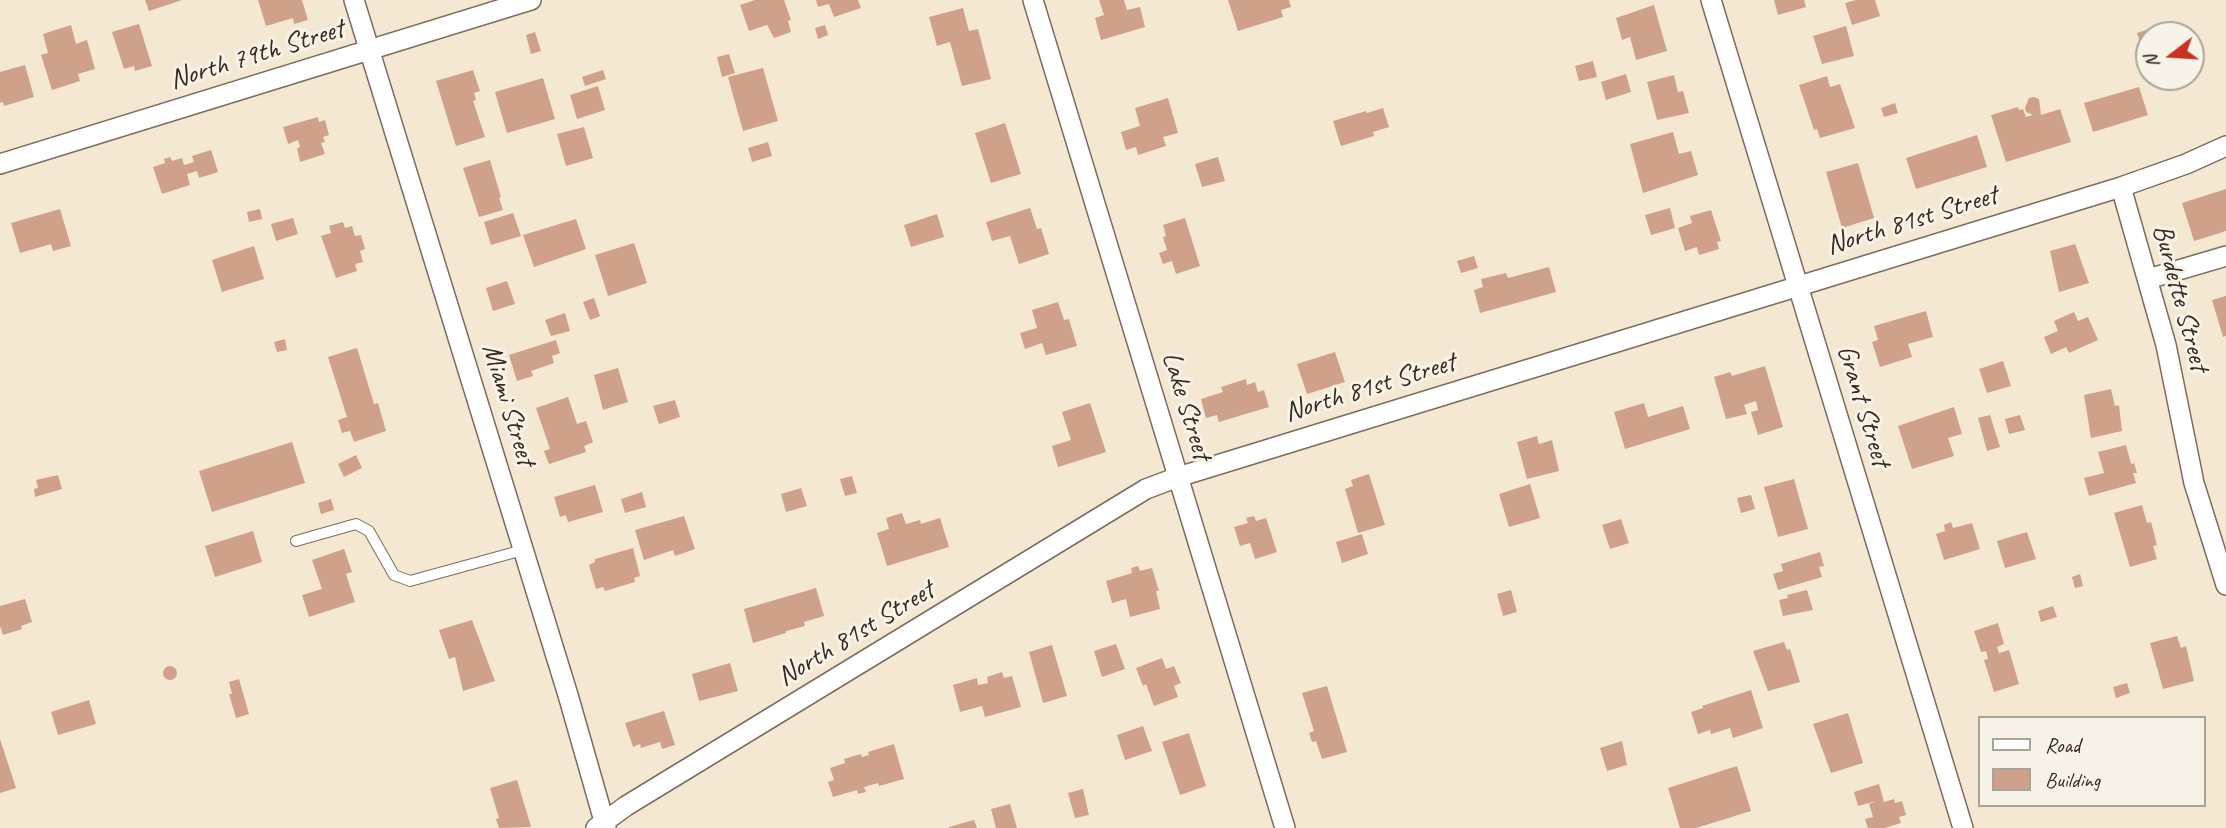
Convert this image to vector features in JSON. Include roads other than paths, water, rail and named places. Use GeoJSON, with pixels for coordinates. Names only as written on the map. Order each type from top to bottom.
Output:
{"type":"FeatureCollection","features":[{"type":"Feature","properties":{"kind":"street","name":"Miami Street"},"geometry":{"type":"LineString","coordinates":[[354,0],[523,550],[602,826]]}},
{"type":"Feature","properties":{"kind":"street","name":"North 79th Street"},"geometry":{"type":"LineString","coordinates":[[0,164],[531,0]]}},
{"type":"Feature","properties":{"kind":"street","name":"Lake Street"},"geometry":{"type":"LineString","coordinates":[[1033,0],[1285,828]]}},
{"type":"Feature","properties":{"kind":"street","name":"Grant Street"},"geometry":{"type":"LineString","coordinates":[[1711,0],[1963,828]]}},
{"type":"Feature","properties":{"kind":"street","name":"North 81st Street"},"geometry":{"type":"LineString","coordinates":[[602,826],[626,806],[1134,496],[1178,477],[2121,187],[2186,164],[2226,146]]}},
{"type":"Feature","properties":{"kind":"street","name":"Burdette Street"},"geometry":{"type":"LineString","coordinates":[[2121,187],[2166,345],[2190,468],[2226,585]]}},
{"type":"Feature","properties":{"kind":"street"},"geometry":{"type":"LineString","coordinates":[[2148,279],[2226,256]]}},
{"type":"Feature","properties":{"kind":"lane"},"geometry":{"type":"LineString","coordinates":[[296,541],[356,524],[369,531],[394,575],[410,582],[523,550]]}}]}
